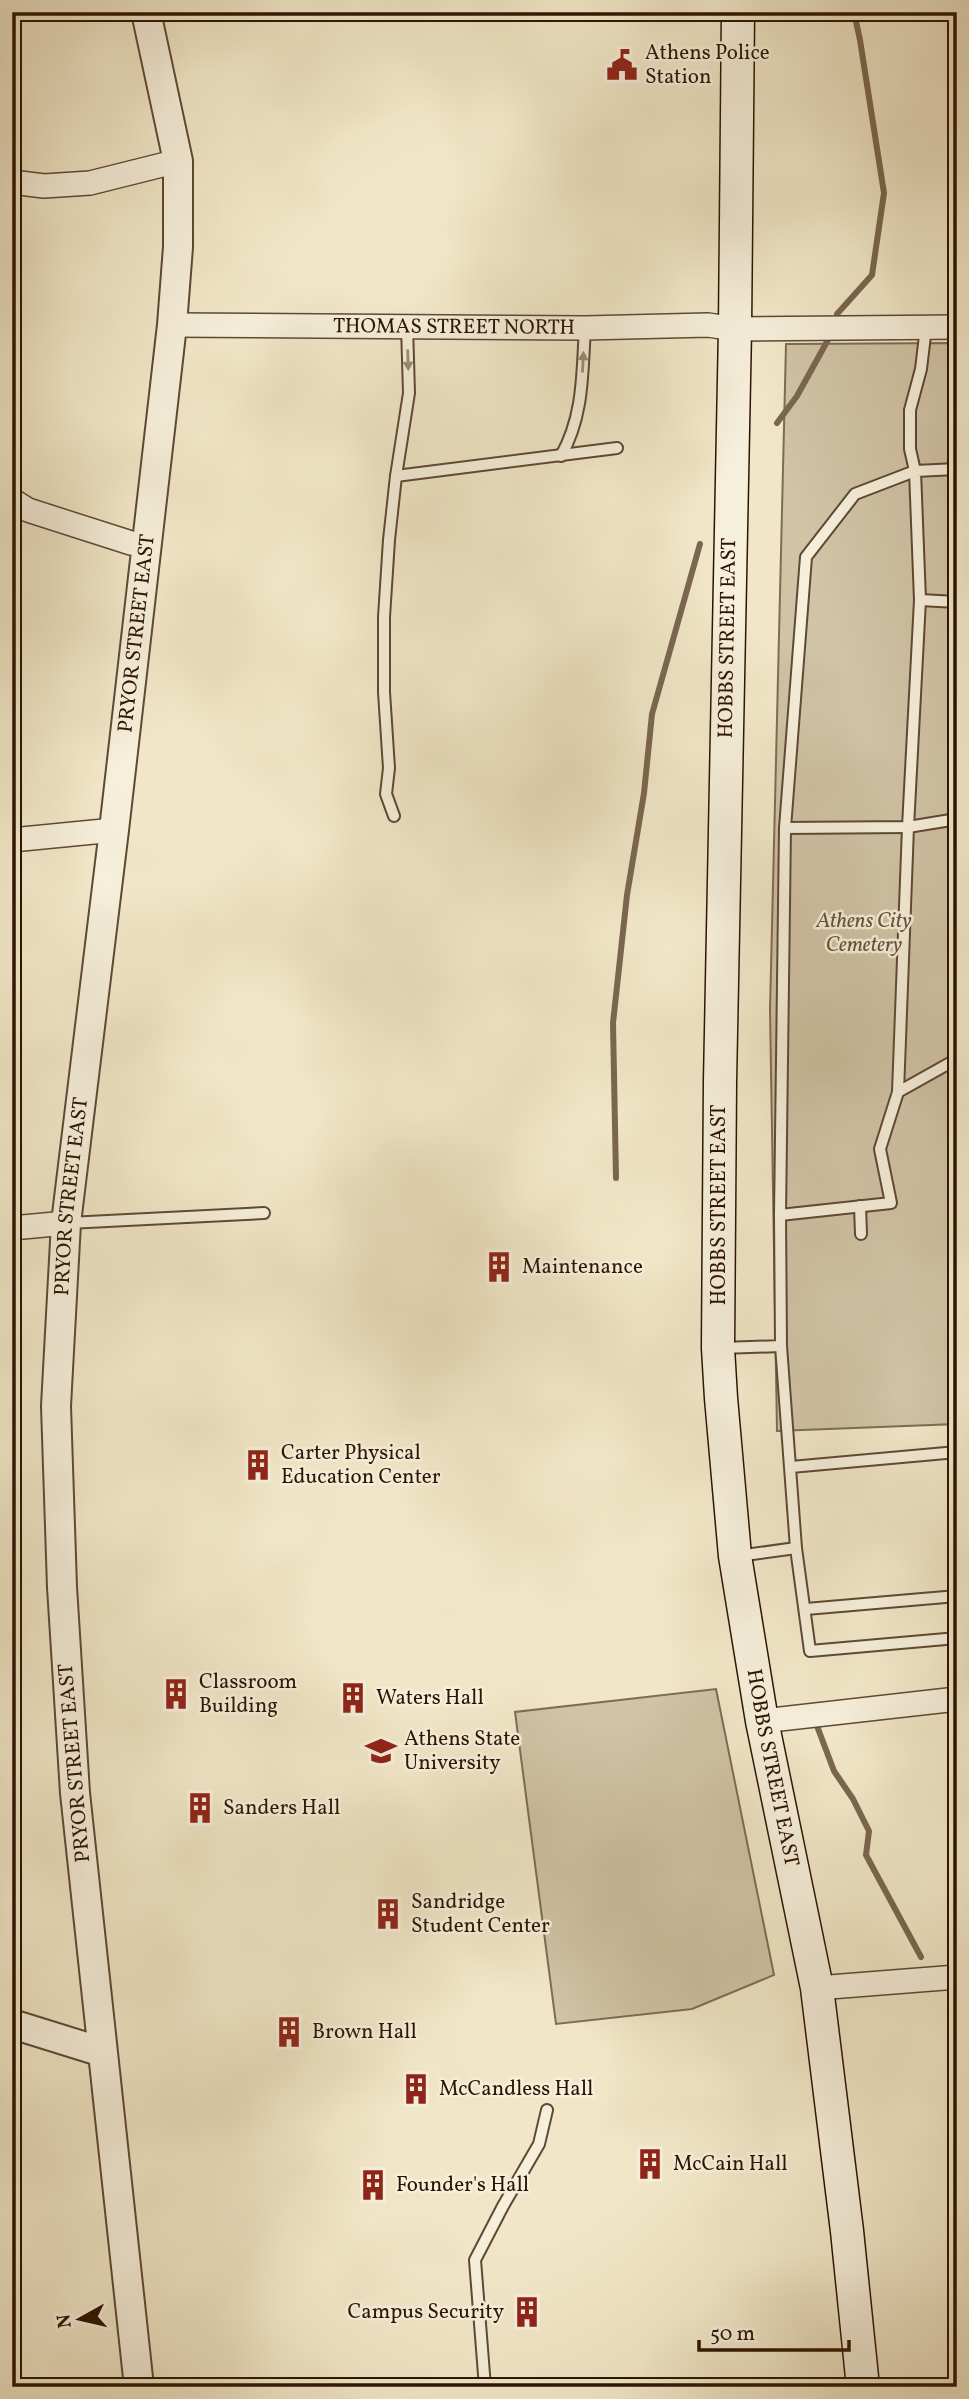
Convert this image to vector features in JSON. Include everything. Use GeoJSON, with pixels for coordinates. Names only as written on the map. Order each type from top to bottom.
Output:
{"type":"FeatureCollection","features":[{"type":"Feature","properties":{"kind":"main road","name":"HOBBS STREET EAST"},"geometry":{"type":"LineString","coordinates":[[738,12],[735,329],[720,1068],[718,1348],[735,1556],[762,1721],[817,1988],[863,2387]]}},
{"type":"Feature","properties":{"kind":"street","name":"PRYOR STREET EAST"},"geometry":{"type":"LineString","coordinates":[[139,2387],[75,1793],[62,1587],[56,1406],[66,1223],[172,325],[178,247],[178,161],[146,12]]}},
{"type":"Feature","properties":{"kind":"street"},"geometry":{"type":"LineString","coordinates":[[12,182],[44,186],[90,183],[178,161]]}},
{"type":"Feature","properties":{"kind":"street","name":"THOMAS STREET NORTH"},"geometry":{"type":"LineString","coordinates":[[172,325],[585,328],[708,324],[735,329],[957,327]]}},
{"type":"Feature","properties":{"kind":"street"},"geometry":{"type":"LineString","coordinates":[[12,500],[28,510],[146,546]]}},
{"type":"Feature","properties":{"kind":"street"},"geometry":{"type":"LineString","coordinates":[[12,840],[114,830]]}},
{"type":"Feature","properties":{"kind":"street"},"geometry":{"type":"LineString","coordinates":[[12,1228],[66,1223]]}},
{"type":"Feature","properties":{"kind":"street"},"geometry":{"type":"LineString","coordinates":[[762,1721],[957,1699]]}},
{"type":"Feature","properties":{"kind":"street"},"geometry":{"type":"LineString","coordinates":[[817,1988],[957,1977]]}},
{"type":"Feature","properties":{"kind":"street"},"geometry":{"type":"LineString","coordinates":[[12,2024],[102,2052]]}},
{"type":"Feature","properties":{"kind":"lane"},"geometry":{"type":"LineString","coordinates":[[394,816],[386,794],[389,768],[384,642],[388,540],[409,393],[407,326]]}},
{"type":"Feature","properties":{"kind":"lane"},"geometry":{"type":"LineString","coordinates":[[780,1215],[891,1203],[880,1149],[898,1092],[920,600],[910,410],[921,369],[926,327]]}},
{"type":"Feature","properties":{"kind":"lane"},"geometry":{"type":"LineString","coordinates":[[561,456],[573,434],[581,396],[585,328]]}},
{"type":"Feature","properties":{"kind":"lane"},"geometry":{"type":"LineString","coordinates":[[396,476],[617,448]]}},
{"type":"Feature","properties":{"kind":"lane"},"geometry":{"type":"LineString","coordinates":[[957,469],[915,471],[855,494],[806,557],[785,828],[780,1215],[781,1346],[796,1548],[810,1651],[957,1638]]}},
{"type":"Feature","properties":{"kind":"lane"},"geometry":{"type":"LineString","coordinates":[[920,600],[957,602]]}},
{"type":"Feature","properties":{"kind":"lane"},"geometry":{"type":"LineString","coordinates":[[785,828],[908,827],[957,819]]}},
{"type":"Feature","properties":{"kind":"lane"},"geometry":{"type":"LineString","coordinates":[[898,1092],[957,1059]]}},
{"type":"Feature","properties":{"kind":"lane"},"geometry":{"type":"LineString","coordinates":[[860,1206],[861,1234]]}},
{"type":"Feature","properties":{"kind":"lane"},"geometry":{"type":"LineString","coordinates":[[66,1223],[264,1213]]}},
{"type":"Feature","properties":{"kind":"lane"},"geometry":{"type":"LineString","coordinates":[[718,1348],[781,1346]]}},
{"type":"Feature","properties":{"kind":"lane"},"geometry":{"type":"LineString","coordinates":[[791,1467],[957,1452]]}},
{"type":"Feature","properties":{"kind":"lane"},"geometry":{"type":"LineString","coordinates":[[735,1556],[796,1548]]}},
{"type":"Feature","properties":{"kind":"lane"},"geometry":{"type":"LineString","coordinates":[[806,1609],[957,1596]]}},
{"type":"Feature","properties":{"kind":"lane"},"geometry":{"type":"LineString","coordinates":[[485,2387],[475,2260],[539,2144],[547,2110]]}},
{"type":"Feature","properties":{"kind":"green space","name":"Athens City Cemetery"},"geometry":{"type":"Polygon","coordinates":[[[957,343],[957,1424],[777,1431],[770,1010],[786,344],[957,343]]]}},
{"type":"Feature","properties":{"kind":"green space"},"geometry":{"type":"Polygon","coordinates":[[[716,1689],[774,1975],[692,2009],[556,2024],[515,1712],[716,1689]]]}},
{"type":"Feature","properties":{"kind":"waterway"},"geometry":{"type":"LineString","coordinates":[[837,314],[872,275],[884,193],[854,12]]}},
{"type":"Feature","properties":{"kind":"waterway"},"geometry":{"type":"LineString","coordinates":[[777,423],[797,396],[829,338]]}},
{"type":"Feature","properties":{"kind":"waterway"},"geometry":{"type":"LineString","coordinates":[[616,1178],[613,1023],[627,895],[644,793],[652,714],[700,544]]}},
{"type":"Feature","properties":{"kind":"waterway"},"geometry":{"type":"LineString","coordinates":[[817,1726],[834,1771],[853,1799],[869,1831],[866,1855],[921,1957]]}},
{"type":"Feature","properties":{"kind":"place","name":"Athens Police Station"},"geometry":{"type":"Point","coordinates":[622,65]}},
{"type":"Feature","properties":{"kind":"place","name":"Maintenance"},"geometry":{"type":"Point","coordinates":[499,1267]}},
{"type":"Feature","properties":{"kind":"place","name":"Carter Physical Education Center"},"geometry":{"type":"Point","coordinates":[258,1465]}},
{"type":"Feature","properties":{"kind":"place","name":"Classroom Building"},"geometry":{"type":"Point","coordinates":[176,1694]}},
{"type":"Feature","properties":{"kind":"place","name":"Waters Hall"},"geometry":{"type":"Point","coordinates":[353,1698]}},
{"type":"Feature","properties":{"kind":"place","name":"Athens State University"},"geometry":{"type":"Point","coordinates":[381,1751]}},
{"type":"Feature","properties":{"kind":"place","name":"Sanders Hall"},"geometry":{"type":"Point","coordinates":[200,1808]}},
{"type":"Feature","properties":{"kind":"place","name":"Sandridge Student Center"},"geometry":{"type":"Point","coordinates":[388,1914]}},
{"type":"Feature","properties":{"kind":"place","name":"Brown Hall"},"geometry":{"type":"Point","coordinates":[289,2032]}},
{"type":"Feature","properties":{"kind":"place","name":"McCandless Hall"},"geometry":{"type":"Point","coordinates":[416,2089]}},
{"type":"Feature","properties":{"kind":"place","name":"McCain Hall"},"geometry":{"type":"Point","coordinates":[650,2164]}},
{"type":"Feature","properties":{"kind":"place","name":"Founder's Hall"},"geometry":{"type":"Point","coordinates":[373,2185]}},
{"type":"Feature","properties":{"kind":"place","name":"Campus Security"},"geometry":{"type":"Point","coordinates":[527,2312]}}]}
